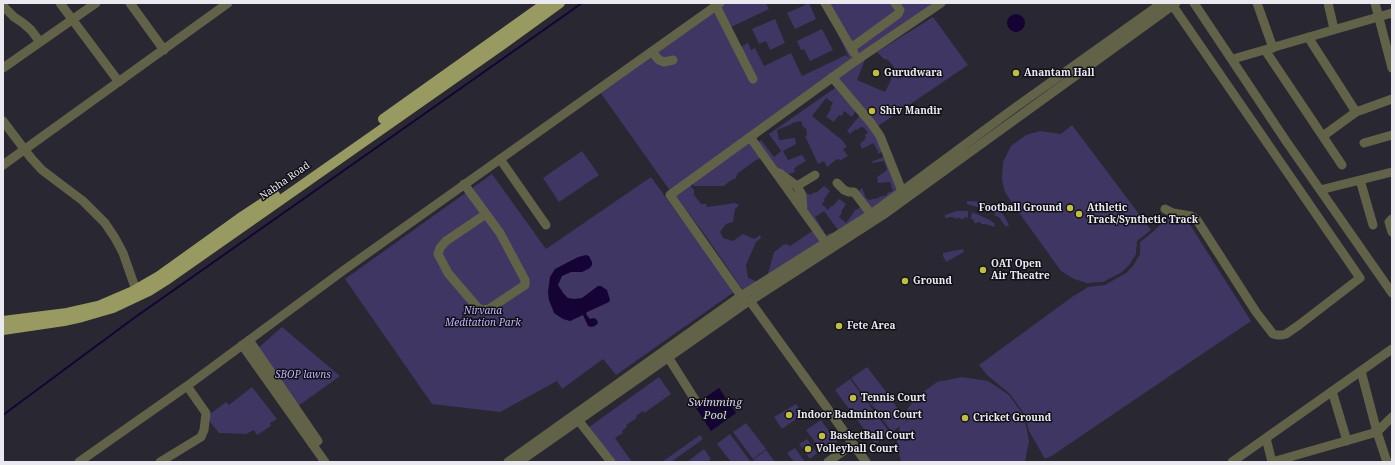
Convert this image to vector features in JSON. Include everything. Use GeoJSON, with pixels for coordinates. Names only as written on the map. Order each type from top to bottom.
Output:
{"type":"FeatureCollection","features":[{"type":"Feature","properties":{"kind":"main road","name":"Nabha Road"},"geometry":{"type":"LineString","coordinates":[[3,321],[67,313],[98,306],[136,290],[275,195],[546,3]]}},
{"type":"Feature","properties":{"kind":"main road","name":"Nabha Road"},"geometry":{"type":"LineString","coordinates":[[3,330],[64,321],[113,308],[168,280],[560,3]]}},
{"type":"Feature","properties":{"kind":"street"},"geometry":{"type":"LineString","coordinates":[[60,3],[118,82]]}},
{"type":"Feature","properties":{"kind":"street"},"geometry":{"type":"LineString","coordinates":[[3,68],[96,3]]}},
{"type":"Feature","properties":{"kind":"street"},"geometry":{"type":"LineString","coordinates":[[143,3],[132,6],[164,50]]}},
{"type":"Feature","properties":{"kind":"street"},"geometry":{"type":"LineString","coordinates":[[3,165],[228,3]]}},
{"type":"Feature","properties":{"kind":"street"},"geometry":{"type":"LineString","coordinates":[[825,3],[858,60]]}},
{"type":"Feature","properties":{"kind":"street"},"geometry":{"type":"LineString","coordinates":[[851,48],[898,14],[900,10],[895,3]]}},
{"type":"Feature","properties":{"kind":"street"},"geometry":{"type":"LineString","coordinates":[[866,462],[745,300],[670,195],[832,77],[941,3]]}},
{"type":"Feature","properties":{"kind":"street"},"geometry":{"type":"LineString","coordinates":[[1066,77],[1162,3]]}},
{"type":"Feature","properties":{"kind":"street"},"geometry":{"type":"LineString","coordinates":[[1194,3],[1320,190],[1392,292]]}},
{"type":"Feature","properties":{"kind":"street"},"geometry":{"type":"LineString","coordinates":[[1257,3],[1269,49],[1342,165]]}},
{"type":"Feature","properties":{"kind":"street"},"geometry":{"type":"LineString","coordinates":[[1328,3],[1334,29]]}},
{"type":"Feature","properties":{"kind":"street"},"geometry":{"type":"LineString","coordinates":[[1375,3],[1392,68]]}},
{"type":"Feature","properties":{"kind":"street"},"geometry":{"type":"LineString","coordinates":[[80,462],[464,184],[718,4],[753,79]]}},
{"type":"Feature","properties":{"kind":"street"},"geometry":{"type":"LineString","coordinates":[[508,462],[668,357],[745,300],[849,238],[1007,113],[1066,77],[1174,4],[1360,278],[1286,334],[1277,335],[1269,329],[1256,312],[1197,220],[1191,216],[1173,213],[1165,209]]}},
{"type":"Feature","properties":{"kind":"street"},"geometry":{"type":"LineString","coordinates":[[3,6],[31,30],[40,42]]}},
{"type":"Feature","properties":{"kind":"street"},"geometry":{"type":"LineString","coordinates":[[1232,59],[1392,13]]}},
{"type":"Feature","properties":{"kind":"street"},"geometry":{"type":"LineString","coordinates":[[1308,37],[1356,112]]}},
{"type":"Feature","properties":{"kind":"street"},"geometry":{"type":"LineString","coordinates":[[652,52],[659,60],[664,62],[672,60]]}},
{"type":"Feature","properties":{"kind":"street"},"geometry":{"type":"LineString","coordinates":[[832,77],[871,123],[880,136],[902,191]]}},
{"type":"Feature","properties":{"kind":"street"},"geometry":{"type":"LineString","coordinates":[[1323,136],[1356,112],[1392,99]]}},
{"type":"Feature","properties":{"kind":"street"},"geometry":{"type":"LineString","coordinates":[[3,121],[24,150],[42,170],[83,202],[105,224],[116,238],[136,290]]}},
{"type":"Feature","properties":{"kind":"street"},"geometry":{"type":"LineString","coordinates":[[1364,143],[1392,135]]}},
{"type":"Feature","properties":{"kind":"street"},"geometry":{"type":"LineString","coordinates":[[750,137],[826,243]]}},
{"type":"Feature","properties":{"kind":"street"},"geometry":{"type":"LineString","coordinates":[[500,159],[546,225]]}},
{"type":"Feature","properties":{"kind":"street"},"geometry":{"type":"LineString","coordinates":[[775,172],[782,174],[797,186],[802,196],[803,211]]}},
{"type":"Feature","properties":{"kind":"street"},"geometry":{"type":"LineString","coordinates":[[1320,190],[1392,172]]}},
{"type":"Feature","properties":{"kind":"street"},"geometry":{"type":"LineString","coordinates":[[797,186],[815,175]]}},
{"type":"Feature","properties":{"kind":"street"},"geometry":{"type":"LineString","coordinates":[[1360,180],[1374,225]]}},
{"type":"Feature","properties":{"kind":"street"},"geometry":{"type":"LineString","coordinates":[[837,183],[844,190],[854,192],[871,214]]}},
{"type":"Feature","properties":{"kind":"street"},"geometry":{"type":"LineString","coordinates":[[464,184],[500,233],[525,280],[525,285],[489,309],[482,310],[477,307],[448,273],[438,254],[440,248],[446,241],[486,214]]}},
{"type":"Feature","properties":{"kind":"street"},"geometry":{"type":"LineString","coordinates":[[514,462],[576,417],[826,243],[871,214],[902,191],[915,187]]}},
{"type":"Feature","properties":{"kind":"street"},"geometry":{"type":"LineString","coordinates":[[1392,219],[1389,222],[1392,232]]}},
{"type":"Feature","properties":{"kind":"street"},"geometry":{"type":"LineString","coordinates":[[245,343],[315,442],[325,462]]}},
{"type":"Feature","properties":{"kind":"street"},"geometry":{"type":"LineString","coordinates":[[1232,462],[1392,349]]}},
{"type":"Feature","properties":{"kind":"street"},"geometry":{"type":"LineString","coordinates":[[668,357],[697,403]]}},
{"type":"Feature","properties":{"kind":"street"},"geometry":{"type":"LineString","coordinates":[[1361,371],[1377,432],[1389,458]]}},
{"type":"Feature","properties":{"kind":"street"},"geometry":{"type":"LineString","coordinates":[[160,462],[201,438],[204,430],[206,413],[187,386]]}},
{"type":"Feature","properties":{"kind":"street"},"geometry":{"type":"LineString","coordinates":[[1332,392],[1347,441]]}},
{"type":"Feature","properties":{"kind":"street"},"geometry":{"type":"LineString","coordinates":[[519,462],[576,417]]}},
{"type":"Feature","properties":{"kind":"street"},"geometry":{"type":"LineString","coordinates":[[576,417],[611,462]]}},
{"type":"Feature","properties":{"kind":"street"},"geometry":{"type":"LineString","coordinates":[[1266,438],[1272,462],[1377,432],[1392,417]]}},
{"type":"Feature","properties":{"kind":"street"},"geometry":{"type":"LineString","coordinates":[[828,462],[853,444]]}},
{"type":"Feature","properties":{"kind":"green space"},"geometry":{"type":"Polygon","coordinates":[[[725,3],[766,3],[769,9],[727,29],[737,49],[748,43],[751,50],[755,48],[764,66],[791,53],[802,76],[846,55],[849,58],[824,3],[938,3],[671,192],[600,92],[725,3]]]}},
{"type":"Feature","properties":{"kind":"green space"},"geometry":{"type":"Polygon","coordinates":[[[809,3],[816,19],[795,29],[787,13],[809,3]]]}},
{"type":"Feature","properties":{"kind":"green space"},"geometry":{"type":"Polygon","coordinates":[[[933,17],[968,65],[878,126],[838,78],[866,57],[857,80],[885,92],[891,80],[894,67],[888,60],[884,59],[877,52],[933,17]]]}},
{"type":"Feature","properties":{"kind":"green space"},"geometry":{"type":"Polygon","coordinates":[[[775,19],[785,43],[770,50],[766,41],[759,44],[752,29],[775,19]]]}},
{"type":"Feature","properties":{"kind":"green space"},"geometry":{"type":"Polygon","coordinates":[[[822,29],[833,50],[810,61],[804,49],[801,50],[797,41],[822,29]]]}},
{"type":"Feature","properties":{"kind":"green space"},"geometry":{"type":"Polygon","coordinates":[[[835,88],[856,111],[852,117],[844,111],[842,116],[839,115],[834,122],[826,117],[833,103],[826,98],[812,116],[842,140],[847,147],[843,149],[848,156],[841,160],[837,159],[827,167],[824,161],[818,164],[805,136],[807,135],[806,128],[803,127],[801,121],[792,123],[777,130],[779,140],[795,138],[796,144],[783,151],[788,160],[802,155],[806,161],[794,169],[795,172],[789,174],[778,169],[758,142],[761,140],[774,157],[781,151],[769,134],[835,88]]]}},
{"type":"Feature","properties":{"kind":"green space"},"geometry":{"type":"Polygon","coordinates":[[[860,115],[865,116],[884,151],[878,154],[878,151],[873,143],[862,149],[860,144],[866,138],[865,135],[868,132],[863,127],[857,130],[856,129],[850,134],[847,131],[860,115]]]}},
{"type":"Feature","properties":{"kind":"green space","name":"Athletic Track/Synthetic Track"},"geometry":{"type":"Polygon","coordinates":[[[1072,125],[1151,230],[1137,241],[1136,254],[1130,264],[1122,272],[1103,282],[1087,283],[1074,279],[1061,271],[1012,203],[1005,192],[1002,180],[1003,162],[1011,146],[1026,135],[1040,131],[1061,134],[1072,125]]]}},
{"type":"Feature","properties":{"kind":"green space"},"geometry":{"type":"Polygon","coordinates":[[[749,140],[762,158],[756,160],[737,174],[736,178],[724,186],[694,186],[691,182],[749,140]]]}},
{"type":"Feature","properties":{"kind":"green space"},"geometry":{"type":"Polygon","coordinates":[[[582,151],[599,175],[559,202],[543,178],[582,151]]]}},
{"type":"Feature","properties":{"kind":"green space"},"geometry":{"type":"Polygon","coordinates":[[[886,156],[899,190],[873,208],[869,207],[858,192],[862,188],[866,198],[869,200],[887,195],[887,193],[893,191],[890,182],[878,183],[877,177],[887,170],[884,161],[871,162],[886,156]]]}},
{"type":"Feature","properties":{"kind":"green space","name":"Nirvana Meditation Park"},"geometry":{"type":"Polygon","coordinates":[[[492,174],[546,249],[651,177],[734,292],[616,375],[603,359],[562,389],[557,381],[500,412],[432,404],[345,279],[492,174]]]}},
{"type":"Feature","properties":{"kind":"green space"},"geometry":{"type":"Polygon","coordinates":[[[690,185],[694,190],[694,195],[701,204],[706,204],[707,207],[735,203],[739,205],[735,209],[733,222],[726,224],[720,232],[723,238],[733,241],[743,234],[754,239],[760,235],[761,238],[756,242],[746,265],[748,278],[758,282],[744,292],[708,239],[675,195],[690,185]]]}},
{"type":"Feature","properties":{"kind":"green space"},"geometry":{"type":"Polygon","coordinates":[[[824,186],[830,191],[822,204],[828,210],[839,199],[846,204],[839,217],[846,223],[856,209],[857,210],[860,207],[865,212],[838,230],[824,211],[815,217],[826,235],[830,233],[833,234],[826,237],[808,212],[803,191],[810,195],[815,192],[816,193],[824,186]]]}},
{"type":"Feature","properties":{"kind":"green space"},"geometry":{"type":"Polygon","coordinates":[[[967,201],[985,202],[991,204],[988,209],[986,207],[984,211],[978,206],[967,204],[967,201]]]}},
{"type":"Feature","properties":{"kind":"green space"},"geometry":{"type":"Polygon","coordinates":[[[995,206],[1005,217],[1009,225],[1006,227],[1000,218],[994,215],[995,213],[991,212],[995,206]]]}},
{"type":"Feature","properties":{"kind":"green space"},"geometry":{"type":"Polygon","coordinates":[[[957,211],[968,211],[968,218],[964,217],[963,220],[958,217],[958,219],[952,217],[945,218],[945,215],[957,211]]]}},
{"type":"Feature","properties":{"kind":"green space"},"geometry":{"type":"Polygon","coordinates":[[[972,212],[990,220],[995,224],[994,227],[981,224],[981,222],[974,223],[974,220],[971,219],[972,212]]]}},
{"type":"Feature","properties":{"kind":"green space"},"geometry":{"type":"Polygon","coordinates":[[[1169,215],[1187,220],[1251,321],[1045,459],[1029,431],[1025,415],[1010,394],[987,375],[979,365],[1072,297],[1088,287],[1105,285],[1126,273],[1133,266],[1140,254],[1140,242],[1154,231],[1169,215]]]}},
{"type":"Feature","properties":{"kind":"green space"},"geometry":{"type":"Polygon","coordinates":[[[814,230],[822,242],[767,277],[774,252],[783,245],[786,244],[790,246],[814,230]]]}},
{"type":"Feature","properties":{"kind":"green space"},"geometry":{"type":"Polygon","coordinates":[[[963,249],[964,252],[946,262],[943,253],[963,249]]]}},
{"type":"Feature","properties":{"kind":"green space","name":"SBOP lawns"},"geometry":{"type":"Polygon","coordinates":[[[282,327],[340,376],[297,406],[257,349],[282,327]]]}},
{"type":"Feature","properties":{"kind":"green space","name":"Tennis Court"},"geometry":{"type":"Polygon","coordinates":[[[867,367],[887,393],[871,405],[851,378],[867,367]]]}},
{"type":"Feature","properties":{"kind":"green space"},"geometry":{"type":"Polygon","coordinates":[[[659,377],[671,394],[644,413],[643,411],[636,416],[637,418],[626,425],[627,427],[622,431],[623,433],[615,438],[632,462],[614,462],[589,427],[659,377]]]}},
{"type":"Feature","properties":{"kind":"green space","name":"Cricket Ground"},"geometry":{"type":"Polygon","coordinates":[[[962,377],[988,381],[1009,395],[1024,416],[1029,441],[1025,462],[901,462],[897,443],[900,426],[908,421],[904,414],[916,397],[937,382],[962,377]]]}},
{"type":"Feature","properties":{"kind":"green space"},"geometry":{"type":"Polygon","coordinates":[[[850,379],[890,433],[875,444],[835,390],[850,379]]]}},
{"type":"Feature","properties":{"kind":"green space"},"geometry":{"type":"Polygon","coordinates":[[[252,387],[277,419],[270,423],[271,426],[257,435],[254,430],[246,434],[219,433],[206,417],[226,402],[229,405],[252,387]]]}},
{"type":"Feature","properties":{"kind":"green space","name":"Tennis Court"},"geometry":{"type":"Polygon","coordinates":[[[887,394],[907,421],[892,432],[872,405],[887,394]]]}},
{"type":"Feature","properties":{"kind":"green space","name":"Indoor Badminton Court"},"geometry":{"type":"Polygon","coordinates":[[[796,404],[803,414],[782,429],[774,417],[796,404]]]}},
{"type":"Feature","properties":{"kind":"green space","name":"BasketBall Court"},"geometry":{"type":"Polygon","coordinates":[[[821,420],[837,442],[823,453],[806,430],[821,420]]]}},
{"type":"Feature","properties":{"kind":"green space"},"geometry":{"type":"Polygon","coordinates":[[[746,423],[766,449],[753,459],[733,432],[746,423]]]}},
{"type":"Feature","properties":{"kind":"green space"},"geometry":{"type":"Polygon","coordinates":[[[730,434],[750,461],[749,462],[731,462],[717,444],[730,434]]]}},
{"type":"Feature","properties":{"kind":"green space"},"geometry":{"type":"Polygon","coordinates":[[[700,435],[703,439],[671,462],[662,462],[700,435]]]}},
{"type":"Feature","properties":{"kind":"green space","name":"Volleyball Court"},"geometry":{"type":"Polygon","coordinates":[[[807,439],[817,453],[810,459],[799,444],[807,439]]]}},
{"type":"Feature","properties":{"kind":"green space","name":"Volleyball Court"},"geometry":{"type":"Polygon","coordinates":[[[795,448],[805,462],[794,462],[787,453],[795,448]]]}},
{"type":"Feature","properties":{"kind":"green space"},"geometry":{"type":"Polygon","coordinates":[[[704,449],[711,459],[708,462],[687,462],[704,449]]]}},
{"type":"Feature","properties":{"kind":"green space"},"geometry":{"type":"Polygon","coordinates":[[[766,450],[775,462],[755,462],[753,460],[766,450]]]}},
{"type":"Feature","properties":{"kind":"water"},"geometry":{"type":"Polygon","coordinates":[[[1016,14],[1022,17],[1025,23],[1022,29],[1016,32],[1010,29],[1007,23],[1010,17],[1016,14]]]}},
{"type":"Feature","properties":{"kind":"water"},"geometry":{"type":"Polygon","coordinates":[[[586,255],[589,256],[592,262],[590,268],[582,272],[571,272],[562,276],[558,285],[568,298],[574,299],[582,298],[598,286],[601,286],[607,290],[610,300],[609,302],[587,312],[586,314],[590,319],[594,318],[597,320],[598,323],[591,327],[588,326],[583,315],[570,321],[563,319],[554,313],[549,300],[548,292],[550,277],[555,269],[578,257],[586,255]]]}},
{"type":"Feature","properties":{"kind":"water","name":"Swimming Pool"},"geometry":{"type":"Polygon","coordinates":[[[719,388],[736,413],[711,431],[694,405],[719,388]]]}},
{"type":"Feature","properties":{"kind":"waterway"},"geometry":{"type":"LineString","coordinates":[[3,415],[134,318],[582,3]]}},
{"type":"Feature","properties":{"kind":"place","name":"Gurudwara"},"geometry":{"type":"Point","coordinates":[876,73]}},
{"type":"Feature","properties":{"kind":"place","name":"Anantam Hall"},"geometry":{"type":"Point","coordinates":[1016,73]}},
{"type":"Feature","properties":{"kind":"place","name":"Shiv Mandir"},"geometry":{"type":"Point","coordinates":[872,111]}},
{"type":"Feature","properties":{"kind":"place","name":"Football Ground"},"geometry":{"type":"Point","coordinates":[1070,208]}},
{"type":"Feature","properties":{"kind":"place","name":"Athletic Track/Synthetic Track"},"geometry":{"type":"Point","coordinates":[1079,214]}},
{"type":"Feature","properties":{"kind":"place","name":"OAT Open Air Theatre"},"geometry":{"type":"Point","coordinates":[983,270]}},
{"type":"Feature","properties":{"kind":"place","name":"Ground"},"geometry":{"type":"Point","coordinates":[905,281]}},
{"type":"Feature","properties":{"kind":"place","name":"Fete Area"},"geometry":{"type":"Point","coordinates":[839,326]}},
{"type":"Feature","properties":{"kind":"place","name":"Tennis Court"},"geometry":{"type":"Point","coordinates":[853,398]}},
{"type":"Feature","properties":{"kind":"place","name":"Indoor Badminton Court"},"geometry":{"type":"Point","coordinates":[789,415]}},
{"type":"Feature","properties":{"kind":"place","name":"Cricket Ground"},"geometry":{"type":"Point","coordinates":[965,418]}},
{"type":"Feature","properties":{"kind":"place","name":"BasketBall Court"},"geometry":{"type":"Point","coordinates":[822,436]}},
{"type":"Feature","properties":{"kind":"place","name":"Volleyball Court"},"geometry":{"type":"Point","coordinates":[808,449]}}]}
